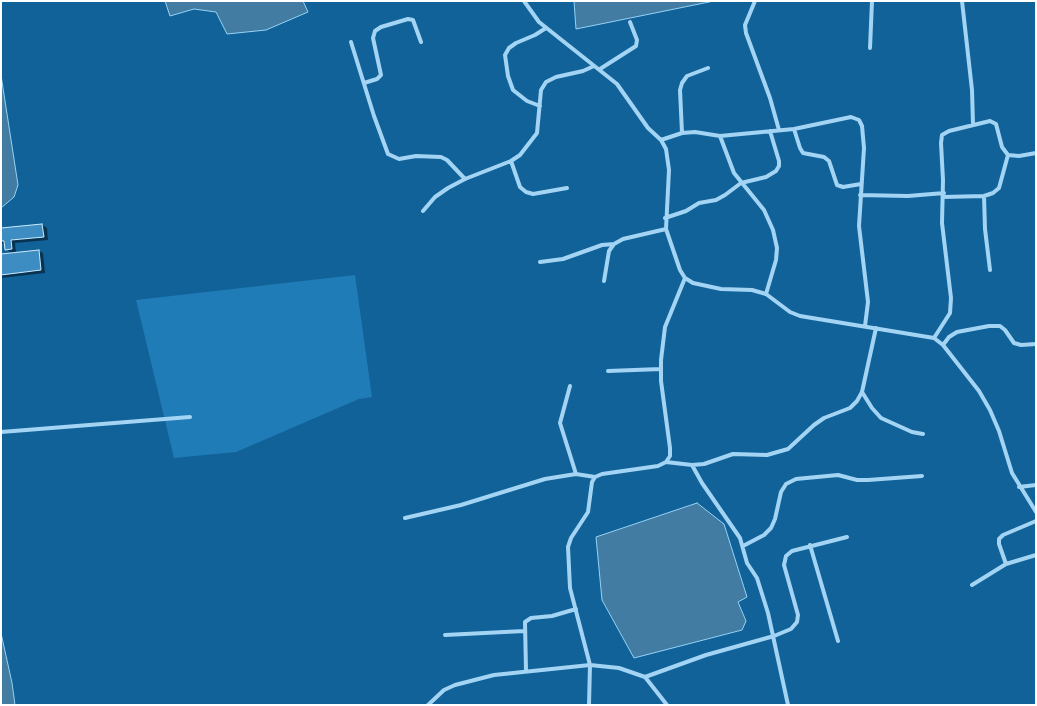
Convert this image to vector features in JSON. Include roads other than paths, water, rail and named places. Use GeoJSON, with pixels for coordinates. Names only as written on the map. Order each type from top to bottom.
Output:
{"type":"FeatureCollection","features":[{"type":"Feature","properties":{"kind":"street"},"geometry":{"type":"LineString","coordinates":[[524,1],[539,22],[617,84],[648,128],[662,140],[666,149],[669,170],[665,218],[666,229],[680,270],[685,278],[694,283],[721,289],[752,290],[766,294],[790,312],[800,316],[934,338],[943,345],[979,391],[990,410],[999,431],[1012,473],[1019,487],[1036,512]]}},
{"type":"Feature","properties":{"kind":"street"},"geometry":{"type":"LineString","coordinates":[[756,1],[745,25],[746,34],[770,98],[779,130]]}},
{"type":"Feature","properties":{"kind":"street"},"geometry":{"type":"LineString","coordinates":[[870,48],[872,1]]}},
{"type":"Feature","properties":{"kind":"street"},"geometry":{"type":"LineString","coordinates":[[962,1],[972,90],[973,124]]}},
{"type":"Feature","properties":{"kind":"street"},"geometry":{"type":"LineString","coordinates":[[364,83],[377,79],[381,75],[373,38],[375,31],[408,19],[413,20],[421,42]]}},
{"type":"Feature","properties":{"kind":"street"},"geometry":{"type":"LineString","coordinates":[[600,70],[636,46],[637,40],[630,22]]}},
{"type":"Feature","properties":{"kind":"street"},"geometry":{"type":"LineString","coordinates":[[540,106],[527,101],[513,90],[508,76],[505,55],[509,48],[516,43],[535,35],[546,28]]}},
{"type":"Feature","properties":{"kind":"street"},"geometry":{"type":"LineString","coordinates":[[351,42],[388,154],[399,158],[416,156],[441,157],[447,160],[465,179]]}},
{"type":"Feature","properties":{"kind":"street"},"geometry":{"type":"LineString","coordinates":[[423,211],[435,197],[465,179],[512,161],[520,155],[537,133],[541,90],[546,82],[556,77],[583,71],[594,66]]}},
{"type":"Feature","properties":{"kind":"street"},"geometry":{"type":"LineString","coordinates":[[682,133],[680,90],[682,83],[687,76],[708,68]]}},
{"type":"Feature","properties":{"kind":"street"},"geometry":{"type":"LineString","coordinates":[[662,140],[682,133],[695,132],[720,136],[794,128],[851,117],[858,120],[862,126],[864,148],[859,226],[868,302],[865,326]]}},
{"type":"Feature","properties":{"kind":"street"},"geometry":{"type":"LineString","coordinates":[[934,338],[950,314],[951,298],[943,242],[944,195],[941,143],[942,135],[949,131],[973,124],[990,121],[996,124],[1002,147],[1008,155],[1019,156],[1036,153]]}},
{"type":"Feature","properties":{"kind":"street"},"geometry":{"type":"LineString","coordinates":[[794,128],[803,153],[829,160],[837,185],[843,187],[861,184]]}},
{"type":"Feature","properties":{"kind":"street"},"geometry":{"type":"LineString","coordinates":[[665,218],[686,211],[698,202],[716,200],[741,183],[766,177],[776,170],[779,166],[770,131]]}},
{"type":"Feature","properties":{"kind":"street"},"geometry":{"type":"LineString","coordinates":[[720,136],[734,173],[764,210],[773,230],[777,248],[776,260],[766,294]]}},
{"type":"Feature","properties":{"kind":"street"},"geometry":{"type":"LineString","coordinates":[[860,195],[984,196],[999,188],[1008,155]]}},
{"type":"Feature","properties":{"kind":"street"},"geometry":{"type":"LineString","coordinates":[[512,161],[520,186],[526,192],[533,194],[567,188]]}},
{"type":"Feature","properties":{"kind":"street"},"geometry":{"type":"LineString","coordinates":[[984,196],[985,229],[990,270]]}},
{"type":"Feature","properties":{"kind":"street"},"geometry":{"type":"LineString","coordinates":[[604,281],[609,251],[614,244],[622,239],[666,229]]}},
{"type":"Feature","properties":{"kind":"street"},"geometry":{"type":"LineString","coordinates":[[540,262],[563,259],[602,245],[614,244]]}},
{"type":"Feature","properties":{"kind":"street"},"geometry":{"type":"LineString","coordinates":[[405,518],[461,505],[545,479],[576,474],[595,477],[602,474],[658,466],[666,462],[670,456],[670,448],[660,369],[665,327],[685,278]]}},
{"type":"Feature","properties":{"kind":"street"},"geometry":{"type":"LineString","coordinates":[[943,345],[957,332],[989,326],[1000,326],[1005,330],[1014,343],[1036,344]]}},
{"type":"Feature","properties":{"kind":"street"},"geometry":{"type":"LineString","coordinates":[[666,462],[692,465],[704,464],[733,454],[767,455],[788,449],[819,421],[850,408],[857,401],[862,392],[876,328]]}},
{"type":"Feature","properties":{"kind":"street"},"geometry":{"type":"LineString","coordinates":[[608,371],[660,369]]}},
{"type":"Feature","properties":{"kind":"street"},"geometry":{"type":"LineString","coordinates":[[570,386],[560,423],[576,474]]}},
{"type":"Feature","properties":{"kind":"street"},"geometry":{"type":"LineString","coordinates":[[862,392],[872,408],[881,418],[912,432],[923,434]]}},
{"type":"Feature","properties":{"kind":"street"},"geometry":{"type":"LineString","coordinates":[[1,432],[190,417]]}},
{"type":"Feature","properties":{"kind":"street"},"geometry":{"type":"LineString","coordinates":[[692,465],[702,483],[740,538],[747,563],[757,578],[774,636],[788,705]]}},
{"type":"Feature","properties":{"kind":"street"},"geometry":{"type":"LineString","coordinates":[[743,546],[764,535],[771,528],[781,492],[786,484],[796,479],[838,475],[857,480],[922,476]]}},
{"type":"Feature","properties":{"kind":"street"},"geometry":{"type":"LineString","coordinates":[[589,705],[590,665],[570,588],[568,547],[588,512],[592,482],[595,477]]}},
{"type":"Feature","properties":{"kind":"street"},"geometry":{"type":"LineString","coordinates":[[1019,487],[1036,485]]}},
{"type":"Feature","properties":{"kind":"street"},"geometry":{"type":"LineString","coordinates":[[1006,564],[999,544],[999,539],[1003,535],[1036,521]]}},
{"type":"Feature","properties":{"kind":"street"},"geometry":{"type":"LineString","coordinates":[[645,677],[706,655],[774,636],[794,626],[798,615],[784,565],[786,556],[792,551],[810,545],[847,537]]}},
{"type":"Feature","properties":{"kind":"street"},"geometry":{"type":"LineString","coordinates":[[810,545],[838,641]]}},
{"type":"Feature","properties":{"kind":"street"},"geometry":{"type":"LineString","coordinates":[[972,585],[1006,564],[1036,555]]}},
{"type":"Feature","properties":{"kind":"street"},"geometry":{"type":"LineString","coordinates":[[526,671],[524,631],[526,622],[531,618],[552,616],[576,609]]}},
{"type":"Feature","properties":{"kind":"street"},"geometry":{"type":"LineString","coordinates":[[445,635],[524,631]]}},
{"type":"Feature","properties":{"kind":"street"},"geometry":{"type":"LineString","coordinates":[[428,705],[440,694],[455,686],[494,676],[526,671],[590,665],[619,668],[645,677],[667,705]]}}]}
